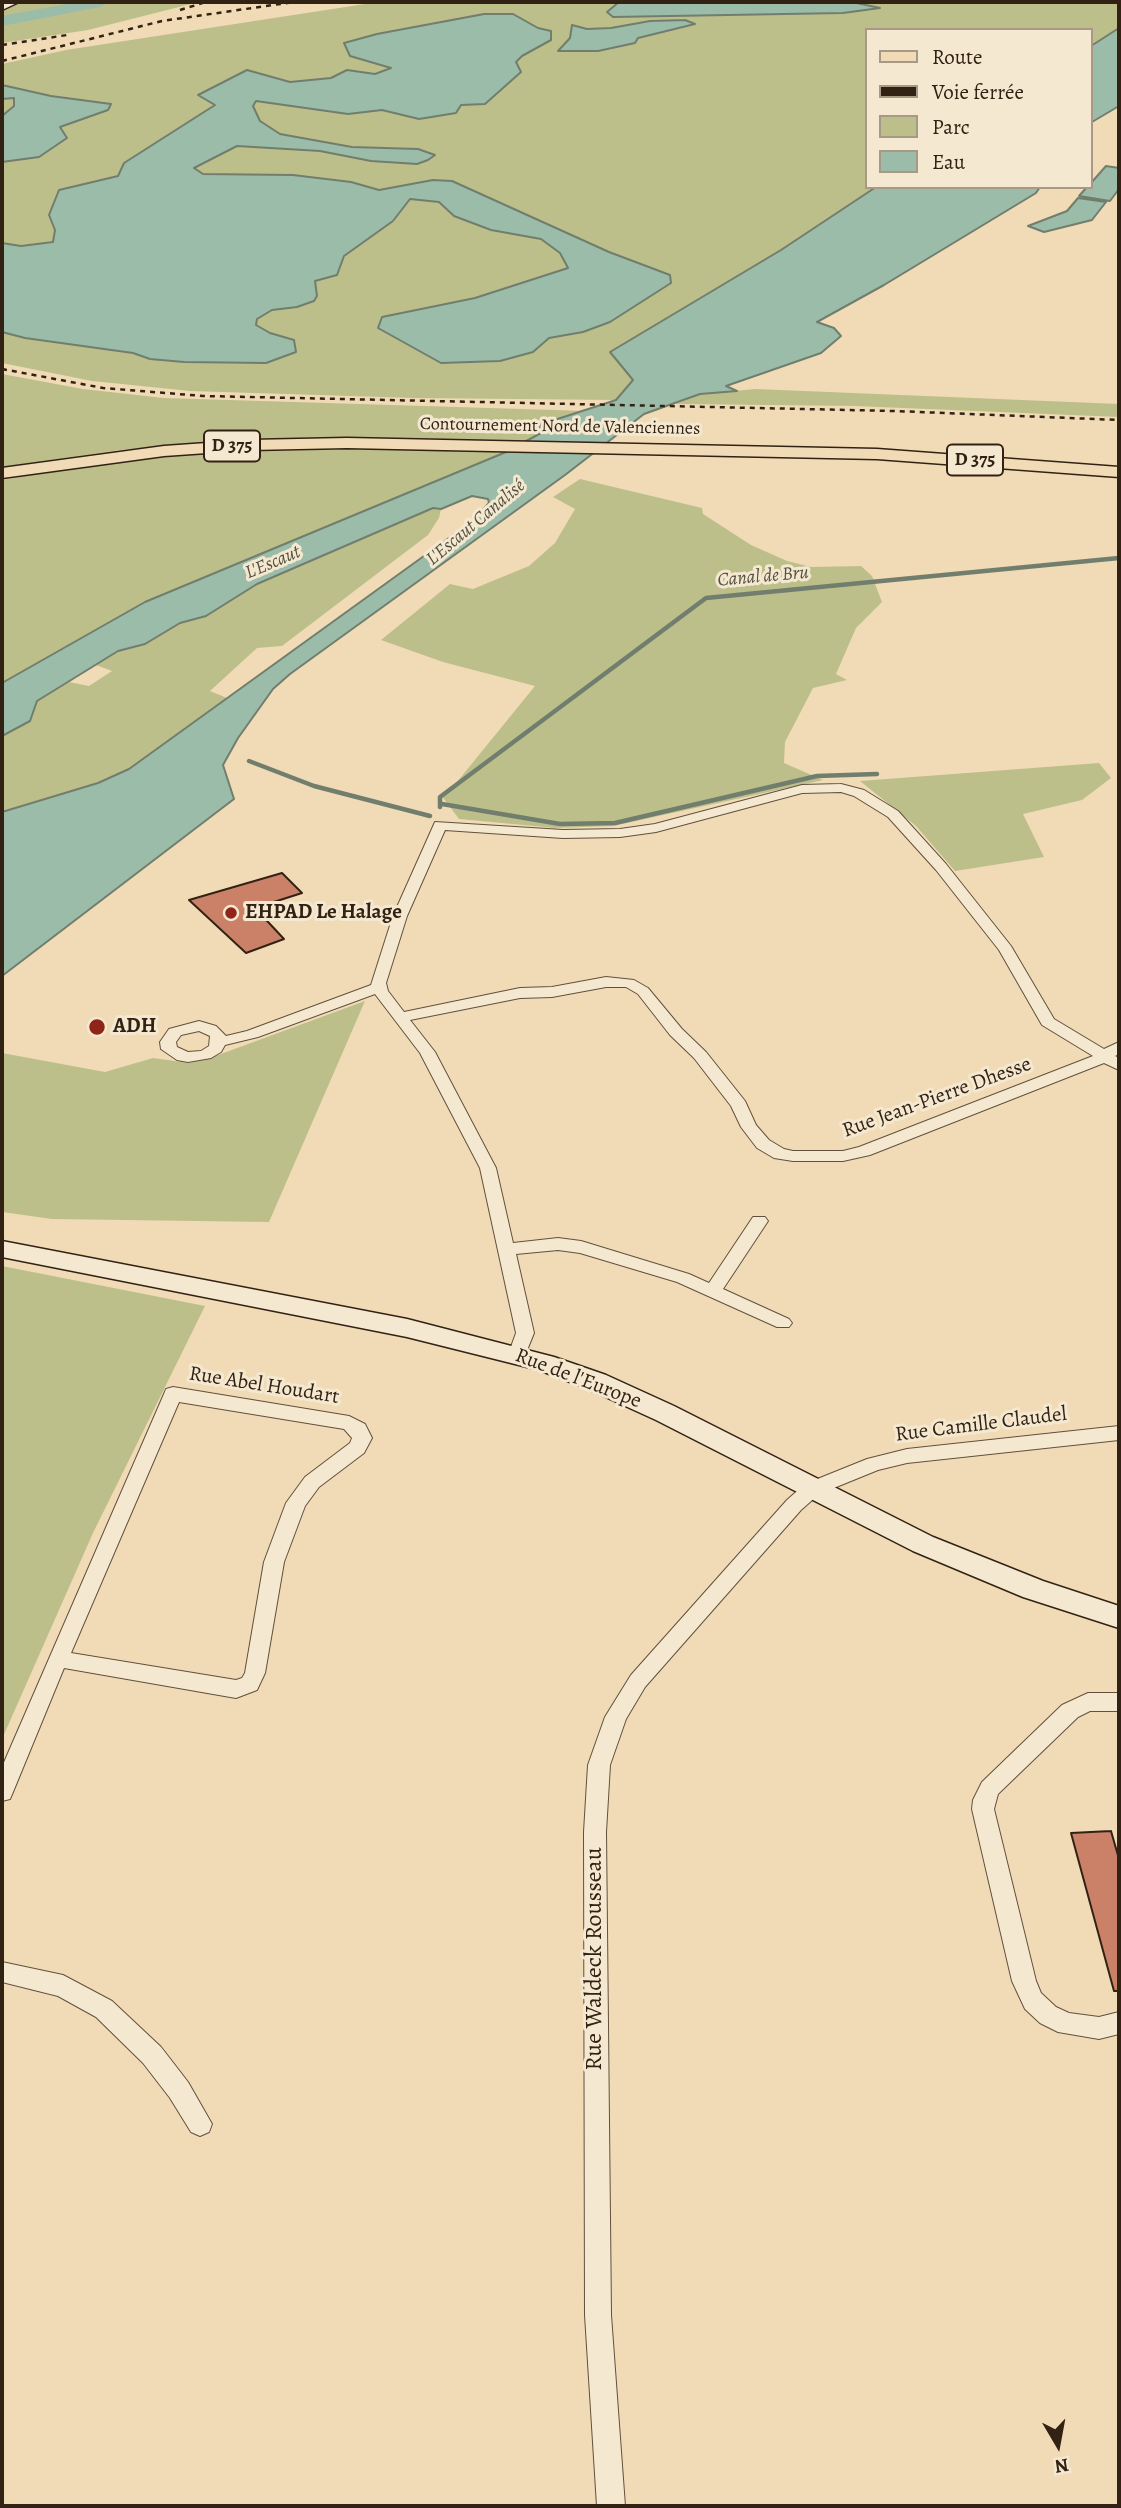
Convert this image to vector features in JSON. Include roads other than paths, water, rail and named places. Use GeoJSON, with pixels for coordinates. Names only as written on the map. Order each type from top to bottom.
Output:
{"type":"FeatureCollection","features":[{"type":"Feature","properties":{"kind":"main road","name":"Contournement Nord de Valenciennes"},"geometry":{"type":"LineString","coordinates":[[2,473],[113,457],[216,447],[304,444],[638,447],[831,453],[973,459],[1119,472]]}},
{"type":"Feature","properties":{"kind":"main road"},"geometry":{"type":"LineString","coordinates":[[831,453],[979,451],[1119,458]]}},
{"type":"Feature","properties":{"kind":"street"},"geometry":{"type":"LineString","coordinates":[[2,7],[14,2]]}},
{"type":"Feature","properties":{"kind":"street"},"geometry":{"type":"LineString","coordinates":[[517,1355],[524,1332],[488,1168],[427,1052],[379,987],[378,975],[400,916],[440,825],[554,833],[620,833],[656,828],[802,789],[841,788],[859,793],[893,814],[941,867],[1006,949],[1048,1022],[1112,1061],[1119,1047]]}},
{"type":"Feature","properties":{"kind":"street","name":"Rue Jean-Pierre Dhesse"},"geometry":{"type":"LineString","coordinates":[[401,1017],[520,993],[552,992],[606,982],[629,983],[643,991],[676,1032],[700,1055],[739,1105],[749,1127],[763,1144],[780,1154],[799,1157],[843,1156],[864,1151],[1112,1061]]}},
{"type":"Feature","properties":{"kind":"street"},"geometry":{"type":"LineString","coordinates":[[219,1042],[252,1034],[379,987]]}},
{"type":"Feature","properties":{"kind":"street"},"geometry":{"type":"LineString","coordinates":[[713,1290],[760,1221]]}},
{"type":"Feature","properties":{"kind":"street"},"geometry":{"type":"LineString","coordinates":[[506,1249],[558,1244],[581,1247],[639,1263],[713,1290],[783,1323]]}},
{"type":"Feature","properties":{"kind":"street","name":"Rue de l'Europe"},"geometry":{"type":"LineString","coordinates":[[2,1249],[407,1328],[517,1355],[580,1375],[620,1392],[906,1536],[1033,1589],[1119,1617]]}},
{"type":"Feature","properties":{"kind":"street","name":"Rue Abel Houdart"},"geometry":{"type":"LineString","coordinates":[[173,1394],[349,1423],[359,1429],[362,1438],[357,1448],[312,1482],[296,1503],[274,1562],[255,1673],[250,1684],[227,1689],[58,1660],[173,1394]]}},
{"type":"Feature","properties":{"kind":"street","name":"Rue Camille Claudel"},"geometry":{"type":"LineString","coordinates":[[812,1489],[874,1464],[907,1456],[1119,1433]]}},
{"type":"Feature","properties":{"kind":"street","name":"Rue Waldeck Rousseau"},"geometry":{"type":"LineString","coordinates":[[611,2506],[598,2315],[596,2196],[595,1832],[599,1765],[616,1717],[638,1681],[794,1505],[812,1489]]}},
{"type":"Feature","properties":{"kind":"street"},"geometry":{"type":"LineString","coordinates":[[2,1792],[58,1660]]}},
{"type":"Feature","properties":{"kind":"street"},"geometry":{"type":"LineString","coordinates":[[1119,1702],[1088,1702],[1070,1711],[990,1788],[983,1809],[1024,1981],[1033,2001],[1048,2015],[1066,2024],[1100,2028],[1119,2023]]}},
{"type":"Feature","properties":{"kind":"street"},"geometry":{"type":"LineString","coordinates":[[2,1972],[30,1976],[63,1986],[104,2009],[152,2055],[179,2090],[200,2124]]}},
{"type":"Feature","properties":{"kind":"water"},"geometry":{"type":"Polygon","coordinates":[[[619,2],[852,2],[880,8],[843,13],[613,17],[607,12],[619,2]]]}},
{"type":"Feature","properties":{"kind":"water"},"geometry":{"type":"Polygon","coordinates":[[[484,14],[513,14],[538,28],[551,31],[551,40],[522,56],[516,62],[521,72],[485,104],[461,105],[456,113],[419,119],[382,110],[348,114],[256,101],[253,106],[260,121],[280,134],[352,147],[418,149],[435,155],[428,160],[417,164],[371,161],[320,151],[237,146],[194,168],[203,174],[293,175],[351,182],[379,190],[433,180],[452,181],[609,252],[670,275],[671,283],[610,322],[583,332],[549,338],[533,352],[500,361],[441,363],[378,328],[382,317],[475,298],[568,268],[560,253],[541,239],[491,230],[454,216],[439,202],[410,199],[393,221],[344,256],[337,275],[315,281],[317,296],[314,301],[297,307],[272,310],[257,319],[256,325],[270,333],[294,340],[296,352],[266,363],[150,359],[133,353],[25,338],[2,332],[2,243],[21,246],[53,242],[55,230],[49,215],[59,190],[118,176],[124,163],[215,105],[198,95],[247,70],[290,82],[331,78],[347,70],[375,74],[391,68],[350,56],[344,43],[377,34],[484,14]]]}},
{"type":"Feature","properties":{"kind":"water"},"geometry":{"type":"Polygon","coordinates":[[[685,20],[695,24],[638,38],[635,43],[598,51],[558,51],[570,38],[572,25],[587,29],[611,28],[650,21],[685,20]]]}},
{"type":"Feature","properties":{"kind":"water"},"geometry":{"type":"Polygon","coordinates":[[[1119,28],[1119,106],[1093,121],[1093,45],[1119,28]]]}},
{"type":"Feature","properties":{"kind":"water"},"geometry":{"type":"Polygon","coordinates":[[[2,85],[51,96],[111,104],[108,110],[60,127],[67,138],[39,157],[2,162],[2,116],[14,106],[14,98],[2,99],[2,85]]]}},
{"type":"Feature","properties":{"kind":"water"},"geometry":{"type":"Polygon","coordinates":[[[1106,166],[1119,168],[1119,189],[1110,201],[1079,196],[1085,189],[1093,189],[1093,181],[1106,166]]]}},
{"type":"Feature","properties":{"kind":"water"},"geometry":{"type":"Polygon","coordinates":[[[873,189],[1039,189],[884,285],[817,322],[834,328],[841,336],[821,353],[726,386],[737,391],[700,394],[644,414],[565,475],[290,674],[273,689],[238,738],[223,765],[234,799],[2,976],[2,812],[98,783],[129,769],[471,522],[489,503],[488,499],[472,496],[441,509],[433,508],[257,584],[206,616],[180,623],[145,644],[118,651],[37,701],[30,721],[2,736],[2,683],[145,602],[506,452],[541,433],[539,425],[616,400],[633,380],[610,352],[781,250],[873,189]]]}},
{"type":"Feature","properties":{"kind":"water"},"geometry":{"type":"Polygon","coordinates":[[[1078,198],[1106,202],[1092,220],[1044,232],[1028,226],[1067,211],[1078,198]]]}},
{"type":"Feature","properties":{"kind":"waterway"},"geometry":{"type":"LineString","coordinates":[[2,21],[100,2]]}},
{"type":"Feature","properties":{"kind":"waterway","name":"Canal de Bru"},"geometry":{"type":"LineString","coordinates":[[440,807],[440,797],[706,598],[1119,558]]}},
{"type":"Feature","properties":{"kind":"waterway"},"geometry":{"type":"LineString","coordinates":[[249,761],[314,786],[430,816]]}},
{"type":"Feature","properties":{"kind":"waterway","name":"Canal de Bru"},"geometry":{"type":"LineString","coordinates":[[442,804],[560,824],[615,823],[817,776],[877,774]]}},
{"type":"Feature","properties":{"kind":"railway"},"geometry":{"type":"LineString","coordinates":[[180,10],[206,2]]}},
{"type":"Feature","properties":{"kind":"railway"},"geometry":{"type":"LineString","coordinates":[[2,61],[162,21],[294,2]]}},
{"type":"Feature","properties":{"kind":"railway"},"geometry":{"type":"LineString","coordinates":[[2,45],[67,35]]}},
{"type":"Feature","properties":{"kind":"railway"},"geometry":{"type":"LineString","coordinates":[[2,369],[103,388],[203,396],[895,411],[1119,420]]}},
{"type":"Feature","properties":{"kind":"place","name":"EHPAD Le Halage"},"geometry":{"type":"Point","coordinates":[231,913]}},
{"type":"Feature","properties":{"kind":"place","name":"ADH"},"geometry":{"type":"Point","coordinates":[97,1027]}},
{"type":"Feature","properties":{"kind":"water label","name":"L'Escaut Canalisé"},"geometry":{"type":"Point","coordinates":[476,523]}},
{"type":"Feature","properties":{"kind":"water label","name":"L'Escaut"},"geometry":{"type":"Point","coordinates":[273,563]}}]}
